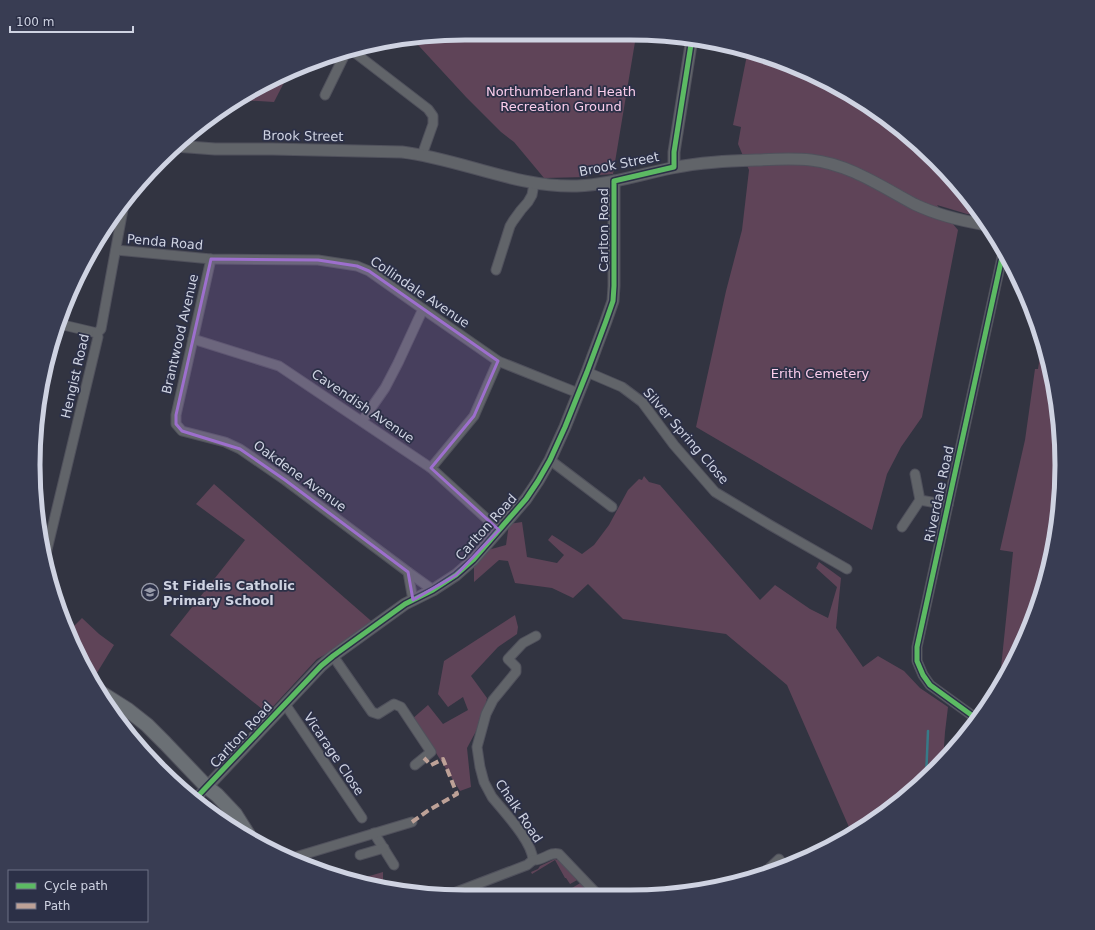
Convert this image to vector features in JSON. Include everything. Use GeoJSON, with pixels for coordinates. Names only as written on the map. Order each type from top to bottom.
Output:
{"type":"FeatureCollection","features":[{"type":"Feature","properties":{"kind":"main road"},"geometry":{"type":"LineString","coordinates":[[111,699],[128,710],[170,748],[235,814],[243,827]]}},
{"type":"Feature","properties":{"kind":"street"},"geometry":{"type":"LineString","coordinates":[[674,168],[674,152],[691,45]]}},
{"type":"Feature","properties":{"kind":"street"},"geometry":{"type":"LineString","coordinates":[[354,54],[428,109],[433,116],[433,124],[422,155]]}},
{"type":"Feature","properties":{"kind":"street"},"geometry":{"type":"LineString","coordinates":[[325,95],[344,58]]}},
{"type":"Feature","properties":{"kind":"street","name":"Brook Street"},"geometry":{"type":"LineString","coordinates":[[183,147],[215,149],[394,152],[422,155],[534,184],[578,186],[606,183],[694,164],[730,160],[812,160],[832,164],[846,169],[928,210],[948,217],[979,224]]}},
{"type":"Feature","properties":{"kind":"street","name":"Carlton Road"},"geometry":{"type":"LineString","coordinates":[[207,787],[321,666],[405,604],[433,590],[456,576],[473,560],[526,499],[550,460],[565,426],[613,301],[614,181]]}},
{"type":"Feature","properties":{"kind":"street"},"geometry":{"type":"LineString","coordinates":[[496,270],[510,226],[528,202],[532,195],[534,184]]}},
{"type":"Feature","properties":{"kind":"street","name":"Hengist Road"},"geometry":{"type":"LineString","coordinates":[[48,547],[98,337],[97,332],[101,329],[122,214]]}},
{"type":"Feature","properties":{"kind":"street","name":"Penda Road"},"geometry":{"type":"LineString","coordinates":[[116,250],[211,259]]}},
{"type":"Feature","properties":{"kind":"street","name":"Collindale Avenue"},"geometry":{"type":"LineString","coordinates":[[211,259],[318,260],[357,266],[369,270],[498,361],[578,393]]}},
{"type":"Feature","properties":{"kind":"street","name":"Brantwood Avenue"},"geometry":{"type":"LineString","coordinates":[[176,415],[211,259]]}},
{"type":"Feature","properties":{"kind":"street","name":"Riverdale Road"},"geometry":{"type":"LineString","coordinates":[[973,715],[930,685],[923,675],[917,660],[917,647],[1002,259]]}},
{"type":"Feature","properties":{"kind":"street"},"geometry":{"type":"LineString","coordinates":[[362,421],[398,364],[423,309]]}},
{"type":"Feature","properties":{"kind":"street"},"geometry":{"type":"LineString","coordinates":[[64,325],[97,332]]}},
{"type":"Feature","properties":{"kind":"street","name":"Cavendish Avenue"},"geometry":{"type":"LineString","coordinates":[[193,339],[279,366],[431,468],[499,530]]}},
{"type":"Feature","properties":{"kind":"street"},"geometry":{"type":"LineString","coordinates":[[431,468],[474,416],[498,361]]}},
{"type":"Feature","properties":{"kind":"street","name":"Silver Spring Close"},"geometry":{"type":"LineString","coordinates":[[587,372],[622,387],[642,402],[674,445],[715,492],[847,569]]}},
{"type":"Feature","properties":{"kind":"street","name":"Oakdene Avenue"},"geometry":{"type":"LineString","coordinates":[[176,415],[176,424],[182,431],[225,442],[240,449],[285,480],[433,590]]}},
{"type":"Feature","properties":{"kind":"street"},"geometry":{"type":"LineString","coordinates":[[550,460],[612,507]]}},
{"type":"Feature","properties":{"kind":"street"},"geometry":{"type":"LineString","coordinates":[[902,527],[920,500],[915,474]]}},
{"type":"Feature","properties":{"kind":"street"},"geometry":{"type":"LineString","coordinates":[[920,500],[948,505]]}},
{"type":"Feature","properties":{"kind":"street"},"geometry":{"type":"LineString","coordinates":[[408,572],[413,600]]}},
{"type":"Feature","properties":{"kind":"street","name":"Chalk Road"},"geometry":{"type":"LineString","coordinates":[[533,860],[531,850],[525,840],[492,797],[484,782],[477,747],[486,714],[493,700],[516,672],[516,667],[508,659],[523,643],[536,636]]}},
{"type":"Feature","properties":{"kind":"street"},"geometry":{"type":"LineString","coordinates":[[333,656],[372,712],[378,714],[394,704],[401,707],[431,752],[415,765]]}},
{"type":"Feature","properties":{"kind":"street","name":"Vicarage Close"},"geometry":{"type":"LineString","coordinates":[[285,704],[362,818]]}},
{"type":"Feature","properties":{"kind":"street"},"geometry":{"type":"LineString","coordinates":[[123,717],[128,710]]}},
{"type":"Feature","properties":{"kind":"street"},"geometry":{"type":"LineString","coordinates":[[198,796],[207,787]]}},
{"type":"Feature","properties":{"kind":"street"},"geometry":{"type":"LineString","coordinates":[[298,856],[412,822]]}},
{"type":"Feature","properties":{"kind":"street"},"geometry":{"type":"LineString","coordinates":[[374,833],[394,865]]}},
{"type":"Feature","properties":{"kind":"street"},"geometry":{"type":"LineString","coordinates":[[360,855],[384,848]]}},
{"type":"Feature","properties":{"kind":"street"},"geometry":{"type":"LineString","coordinates":[[462,890],[527,865],[533,860],[538,861],[555,853],[559,854],[593,890]]}},
{"type":"Feature","properties":{"kind":"street"},"geometry":{"type":"LineString","coordinates":[[772,865],[779,859],[781,862]]}},
{"type":"Feature","properties":{"kind":"highlighted area"},"geometry":{"type":"Polygon","coordinates":[[[211,259],[318,260],[357,266],[369,271],[498,361],[474,416],[431,468],[499,530],[456,575],[413,600],[408,572],[285,480],[240,449],[182,431],[176,424],[176,415],[211,259]]]}},
{"type":"Feature","properties":{"kind":"green space","name":"Northumberland Heath Recreation Ground"},"geometry":{"type":"Polygon","coordinates":[[[465,40],[635,40],[613,174],[600,175],[597,171],[593,171],[587,177],[544,178],[514,142],[501,132],[466,97],[416,43],[465,40]]]}},
{"type":"Feature","properties":{"kind":"green space","name":"Erith Cemetery"},"geometry":{"type":"Polygon","coordinates":[[[747,56],[793,72],[843,97],[889,128],[931,164],[950,185],[973,215],[937,205],[958,230],[922,417],[901,447],[887,474],[872,530],[696,427],[726,291],[742,230],[749,170],[738,144],[741,127],[733,125],[747,56]]]}},
{"type":"Feature","properties":{"kind":"green space"},"geometry":{"type":"Polygon","coordinates":[[[285,80],[274,102],[247,100],[285,80]]]}},
{"type":"Feature","properties":{"kind":"green space"},"geometry":{"type":"Polygon","coordinates":[[[1040,353],[1047,382],[1054,437],[1054,493],[1051,520],[1041,575],[1023,628],[1000,673],[1013,552],[1000,550],[1025,440],[1035,369],[1038,369],[1040,353]]]}},
{"type":"Feature","properties":{"kind":"green space"},"geometry":{"type":"Polygon","coordinates":[[[644,476],[649,482],[660,485],[760,600],[775,585],[810,609],[828,618],[837,587],[816,568],[819,562],[841,578],[836,628],[863,667],[878,656],[904,671],[920,688],[948,707],[944,752],[931,766],[889,802],[850,828],[787,685],[726,634],[623,619],[588,584],[573,598],[552,588],[515,583],[508,561],[499,560],[474,582],[474,563],[488,550],[506,545],[509,524],[522,522],[527,557],[557,563],[564,555],[548,540],[552,535],[582,554],[594,545],[609,525],[628,490],[639,479],[642,480],[644,476]]]}},
{"type":"Feature","properties":{"kind":"green space"},"geometry":{"type":"Polygon","coordinates":[[[214,484],[377,626],[317,659],[267,713],[170,635],[245,540],[196,504],[214,484]]]}},
{"type":"Feature","properties":{"kind":"green space"},"geometry":{"type":"Polygon","coordinates":[[[515,615],[518,627],[517,634],[498,647],[471,676],[487,698],[482,720],[467,748],[471,787],[460,791],[436,753],[411,720],[428,705],[443,724],[468,710],[463,697],[448,707],[438,694],[444,661],[515,615]]]}},
{"type":"Feature","properties":{"kind":"green space"},"geometry":{"type":"Polygon","coordinates":[[[82,618],[99,634],[114,645],[96,675],[84,653],[72,628],[82,618]]]}},
{"type":"Feature","properties":{"kind":"green space"},"geometry":{"type":"Polygon","coordinates":[[[555,859],[563,862],[579,879],[570,884],[555,860],[532,874],[531,872],[538,869],[540,866],[555,859]]]}},
{"type":"Feature","properties":{"kind":"green space"},"geometry":{"type":"Polygon","coordinates":[[[383,872],[383,882],[363,878],[383,872]]]}},
{"type":"Feature","properties":{"kind":"green space"},"geometry":{"type":"Polygon","coordinates":[[[582,882],[589,890],[573,890],[572,888],[582,882]]]}},
{"type":"Feature","properties":{"kind":"waterway"},"geometry":{"type":"LineString","coordinates":[[926,770],[928,731]]}},
{"type":"Feature","properties":{"kind":"marked path"},"geometry":{"type":"LineString","coordinates":[[412,822],[429,810],[457,794],[443,759],[431,765],[424,758]]}},
{"type":"Feature","properties":{"kind":"cycle path"},"geometry":{"type":"LineString","coordinates":[[198,796],[321,666],[405,604],[433,590],[456,575],[473,560],[526,499],[538,481],[550,460],[565,427],[613,301],[614,181],[674,167],[674,152],[691,45]]}},
{"type":"Feature","properties":{"kind":"cycle path"},"geometry":{"type":"LineString","coordinates":[[973,716],[930,685],[923,675],[917,661],[917,647],[1002,259]]}},
{"type":"Feature","properties":{"kind":"place","name":"St Fidelis Catholic Primary School"},"geometry":{"type":"Point","coordinates":[150,592]}}]}
